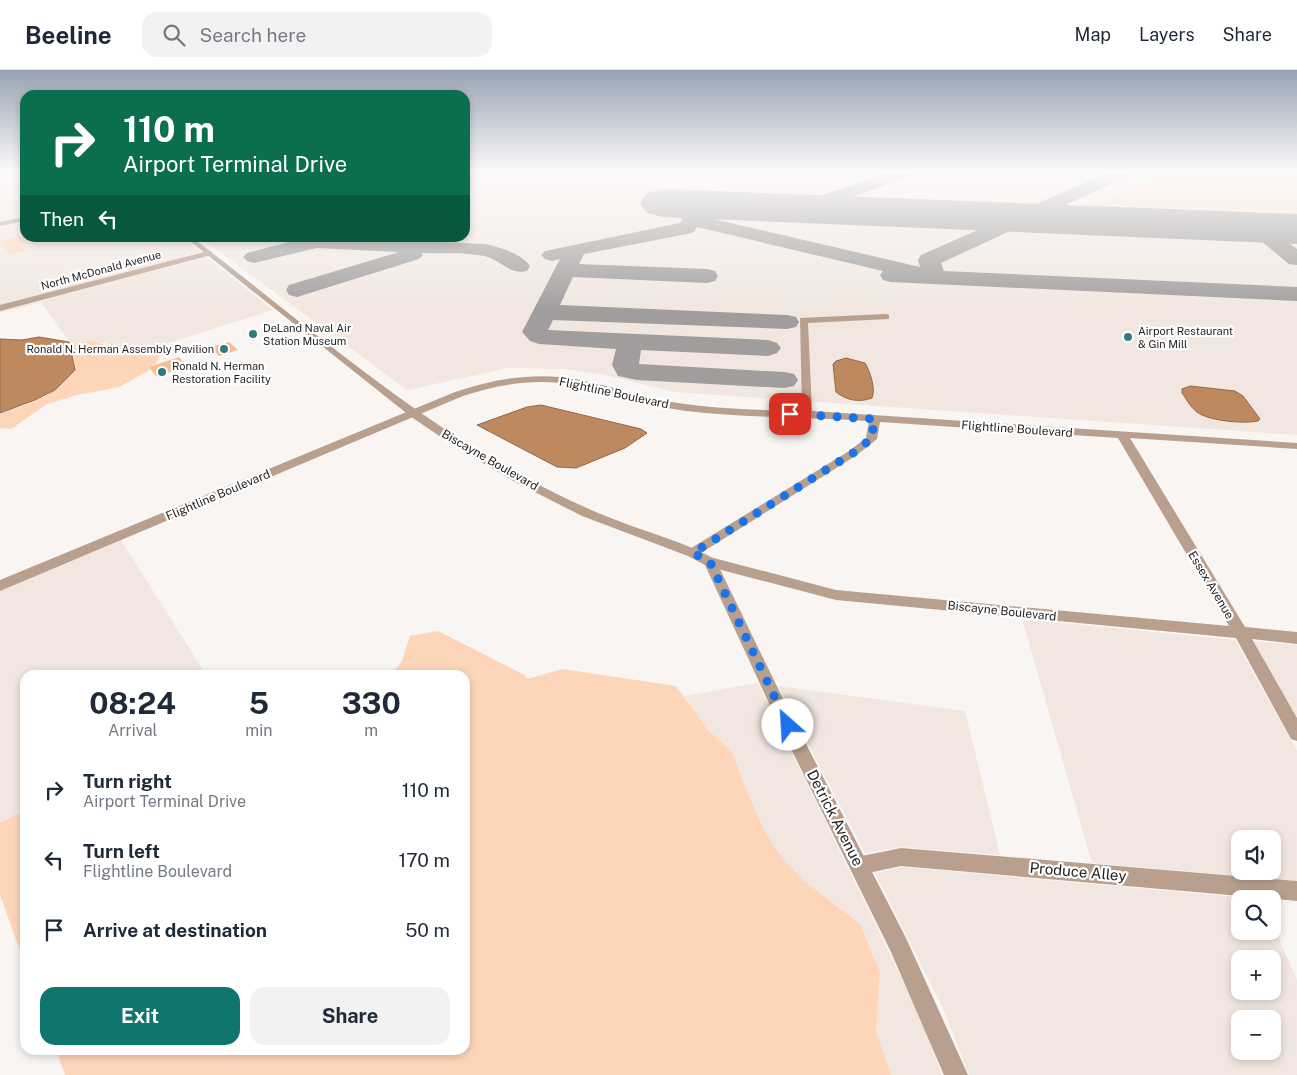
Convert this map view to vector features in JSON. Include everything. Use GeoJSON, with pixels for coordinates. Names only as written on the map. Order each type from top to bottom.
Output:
{"type":"FeatureCollection","features":[{"type":"Feature","properties":{"kind":"street"},"geometry":{"type":"LineString","coordinates":[[0,224],[16,219]]}},
{"type":"Feature","properties":{"kind":"street","name":"Biscayne Boulevard"},"geometry":{"type":"LineString","coordinates":[[194,242],[414,414],[461,445],[521,480],[585,512],[693,553],[710,562],[836,595],[1297,638]]}},
{"type":"Feature","properties":{"kind":"street","name":"North McDonald Avenue"},"geometry":{"type":"LineString","coordinates":[[0,308],[208,253]]}},
{"type":"Feature","properties":{"kind":"street"},"geometry":{"type":"LineString","coordinates":[[807,414],[803,320],[886,317]]}},
{"type":"Feature","properties":{"kind":"street","name":"Flightline Boulevard"},"geometry":{"type":"LineString","coordinates":[[0,586],[477,387],[527,378],[575,382],[643,400],[676,406],[741,412],[807,414],[1297,446]]}},
{"type":"Feature","properties":{"kind":"street"},"geometry":{"type":"LineString","coordinates":[[693,553],[853,453],[871,439],[875,419]]}},
{"type":"Feature","properties":{"kind":"street","name":"Essex Avenue"},"geometry":{"type":"LineString","coordinates":[[1123,436],[1241,634],[1297,734]]}},
{"type":"Feature","properties":{"kind":"street","name":"Detrick Avenue"},"geometry":{"type":"LineString","coordinates":[[710,562],[792,734],[932,1014],[956,1075]]}},
{"type":"Feature","properties":{"kind":"street","name":"Produce Alley"},"geometry":{"type":"LineString","coordinates":[[859,865],[902,857],[1297,891]]}},
{"type":"Feature","properties":{"kind":"shaded area"},"geometry":{"type":"Polygon","coordinates":[[[0,219],[18,219],[0,223],[0,219]]]}},
{"type":"Feature","properties":{"kind":"shaded area"},"geometry":{"type":"Polygon","coordinates":[[[470,219],[1297,219],[1297,435],[675,392],[605,375],[565,369],[508,368],[407,390],[206,242],[470,242],[470,219]]]}},
{"type":"Feature","properties":{"kind":"shaded area"},"geometry":{"type":"Polygon","coordinates":[[[20,221],[20,242],[188,242],[201,253],[0,306],[0,225],[20,221]]]}},
{"type":"Feature","properties":{"kind":"shaded area"},"geometry":{"type":"Polygon","coordinates":[[[20,236],[20,242],[23,242],[19,243],[25,251],[9,254],[0,241],[20,236]]]}},
{"type":"Feature","properties":{"kind":"shaded area"},"geometry":{"type":"Polygon","coordinates":[[[204,255],[273,310],[159,346],[135,348],[115,347],[106,343],[91,341],[71,344],[41,302],[0,313],[0,310],[204,255]]]}},
{"type":"Feature","properties":{"kind":"shaded area"},"geometry":{"type":"Polygon","coordinates":[[[39,337],[69,342],[75,370],[55,390],[35,400],[0,413],[0,339],[22,340],[39,337]]]}},
{"type":"Feature","properties":{"kind":"shaded area"},"geometry":{"type":"Polygon","coordinates":[[[91,341],[115,347],[153,346],[162,348],[157,362],[148,371],[119,387],[77,395],[47,404],[11,429],[0,428],[0,413],[35,401],[61,385],[74,365],[71,344],[91,341]]]}},
{"type":"Feature","properties":{"kind":"shaded area"},"geometry":{"type":"Polygon","coordinates":[[[846,358],[865,363],[872,380],[872,398],[853,400],[836,392],[833,364],[846,358]]]}},
{"type":"Feature","properties":{"kind":"shaded area"},"geometry":{"type":"Polygon","coordinates":[[[1190,386],[1235,391],[1243,396],[1260,419],[1252,422],[1228,421],[1200,414],[1192,407],[1182,393],[1182,389],[1190,386]]]}},
{"type":"Feature","properties":{"kind":"shaded area"},"geometry":{"type":"Polygon","coordinates":[[[541,405],[641,429],[647,433],[625,448],[576,468],[557,467],[477,425],[527,407],[541,405]]]}},
{"type":"Feature","properties":{"kind":"shaded area"},"geometry":{"type":"Polygon","coordinates":[[[121,540],[203,670],[20,670],[20,814],[0,823],[0,590],[121,540]]]}},
{"type":"Feature","properties":{"kind":"shaded area"},"geometry":{"type":"Polygon","coordinates":[[[1022,619],[1235,640],[1297,751],[1297,881],[1281,880],[1281,830],[1231,830],[1231,875],[1092,863],[1022,619]]]}},
{"type":"Feature","properties":{"kind":"shaded area"},"geometry":{"type":"Polygon","coordinates":[[[438,631],[525,675],[527,679],[563,669],[676,686],[708,730],[732,751],[744,785],[763,827],[776,850],[803,880],[860,924],[880,972],[876,1031],[891,1075],[65,1075],[58,1055],[470,1055],[470,670],[395,670],[402,661],[410,636],[438,631]]]}},
{"type":"Feature","properties":{"kind":"shaded area"},"geometry":{"type":"Polygon","coordinates":[[[1253,641],[1297,645],[1297,718],[1253,641]]]}},
{"type":"Feature","properties":{"kind":"shaded area"},"geometry":{"type":"Polygon","coordinates":[[[758,683],[921,1018],[942,1075],[891,1075],[876,1031],[880,972],[860,924],[803,880],[776,850],[763,827],[744,785],[732,751],[708,730],[684,696],[758,683]]]}},
{"type":"Feature","properties":{"kind":"shaded area"},"geometry":{"type":"Polygon","coordinates":[[[778,686],[965,711],[1000,855],[901,847],[865,853],[778,686]]]}},
{"type":"Feature","properties":{"kind":"shaded area"},"geometry":{"type":"Polygon","coordinates":[[[20,814],[20,951],[0,895],[0,823],[20,814]]]}},
{"type":"Feature","properties":{"kind":"shaded area"},"geometry":{"type":"Polygon","coordinates":[[[903,867],[1231,896],[1231,940],[1280,940],[1297,980],[1297,1075],[969,1075],[943,1008],[875,873],[903,867]]]}},
{"type":"Feature","properties":{"kind":"building","name":"Ronald N. Herman Assembly Pavilion"},"geometry":{"type":"Polygon","coordinates":[[[229,342],[238,350],[219,356],[211,347],[229,342]]]}},
{"type":"Feature","properties":{"kind":"building","name":"Ronald N. Herman Restoration Facility"},"geometry":{"type":"Polygon","coordinates":[[[179,357],[187,367],[156,376],[149,367],[179,357]]]}},
{"type":"Feature","properties":{"kind":"taxiway"},"geometry":{"type":"LineString","coordinates":[[935,277],[929,260],[1019,219]]}},
{"type":"Feature","properties":{"kind":"taxiway"},"geometry":{"type":"LineString","coordinates":[[576,249],[687,228],[692,220]]}},
{"type":"Feature","properties":{"kind":"taxiway"},"geometry":{"type":"LineString","coordinates":[[692,220],[918,273]]}},
{"type":"Feature","properties":{"kind":"taxiway"},"geometry":{"type":"LineString","coordinates":[[1257,228],[1297,259]]}},
{"type":"Feature","properties":{"kind":"taxiway"},"geometry":{"type":"LineString","coordinates":[[254,257],[317,242],[485,250],[493,252],[519,266]]}},
{"type":"Feature","properties":{"kind":"taxiway"},"geometry":{"type":"LineString","coordinates":[[552,255],[576,249]]}},
{"type":"Feature","properties":{"kind":"taxiway"},"geometry":{"type":"LineString","coordinates":[[566,270],[576,249]]}},
{"type":"Feature","properties":{"kind":"taxiway"},"geometry":{"type":"LineString","coordinates":[[297,290],[412,255]]}},
{"type":"Feature","properties":{"kind":"taxiway"},"geometry":{"type":"LineString","coordinates":[[566,270],[707,276]]}},
{"type":"Feature","properties":{"kind":"taxiway"},"geometry":{"type":"LineString","coordinates":[[566,270],[535,332],[539,336],[768,348]]}},
{"type":"Feature","properties":{"kind":"taxiway"},"geometry":{"type":"LineString","coordinates":[[891,275],[935,277]]}},
{"type":"Feature","properties":{"kind":"taxiway"},"geometry":{"type":"LineString","coordinates":[[935,277],[1297,294]]}},
{"type":"Feature","properties":{"kind":"taxiway"},"geometry":{"type":"LineString","coordinates":[[546,312],[787,322]]}},
{"type":"Feature","properties":{"kind":"taxiway"},"geometry":{"type":"LineString","coordinates":[[630,342],[625,365],[628,370],[784,380]]}},
{"type":"Feature","properties":{"kind":"runway"},"geometry":{"type":"LineString","coordinates":[[1051,219],[1297,229]]}},
{"type":"Feature","properties":{"kind":"place","name":"DeLand Naval Air Station Museum"},"geometry":{"type":"Point","coordinates":[253,334]}},
{"type":"Feature","properties":{"kind":"place","name":"Airport Restaurant & Gin Mill"},"geometry":{"type":"Point","coordinates":[1128,337]}},
{"type":"Feature","properties":{"kind":"place","name":"Ronald N. Herman Assembly Pavilion"},"geometry":{"type":"Point","coordinates":[224,349]}},
{"type":"Feature","properties":{"kind":"place","name":"Ronald N. Herman Restoration Facility"},"geometry":{"type":"Point","coordinates":[162,372]}},
{"type":"Feature","properties":{"kind":"route"},"geometry":{"type":"LineString","coordinates":[[788,725],[710,562],[693,553],[853,453],[871,439],[875,419],[790,414]]}}]}
